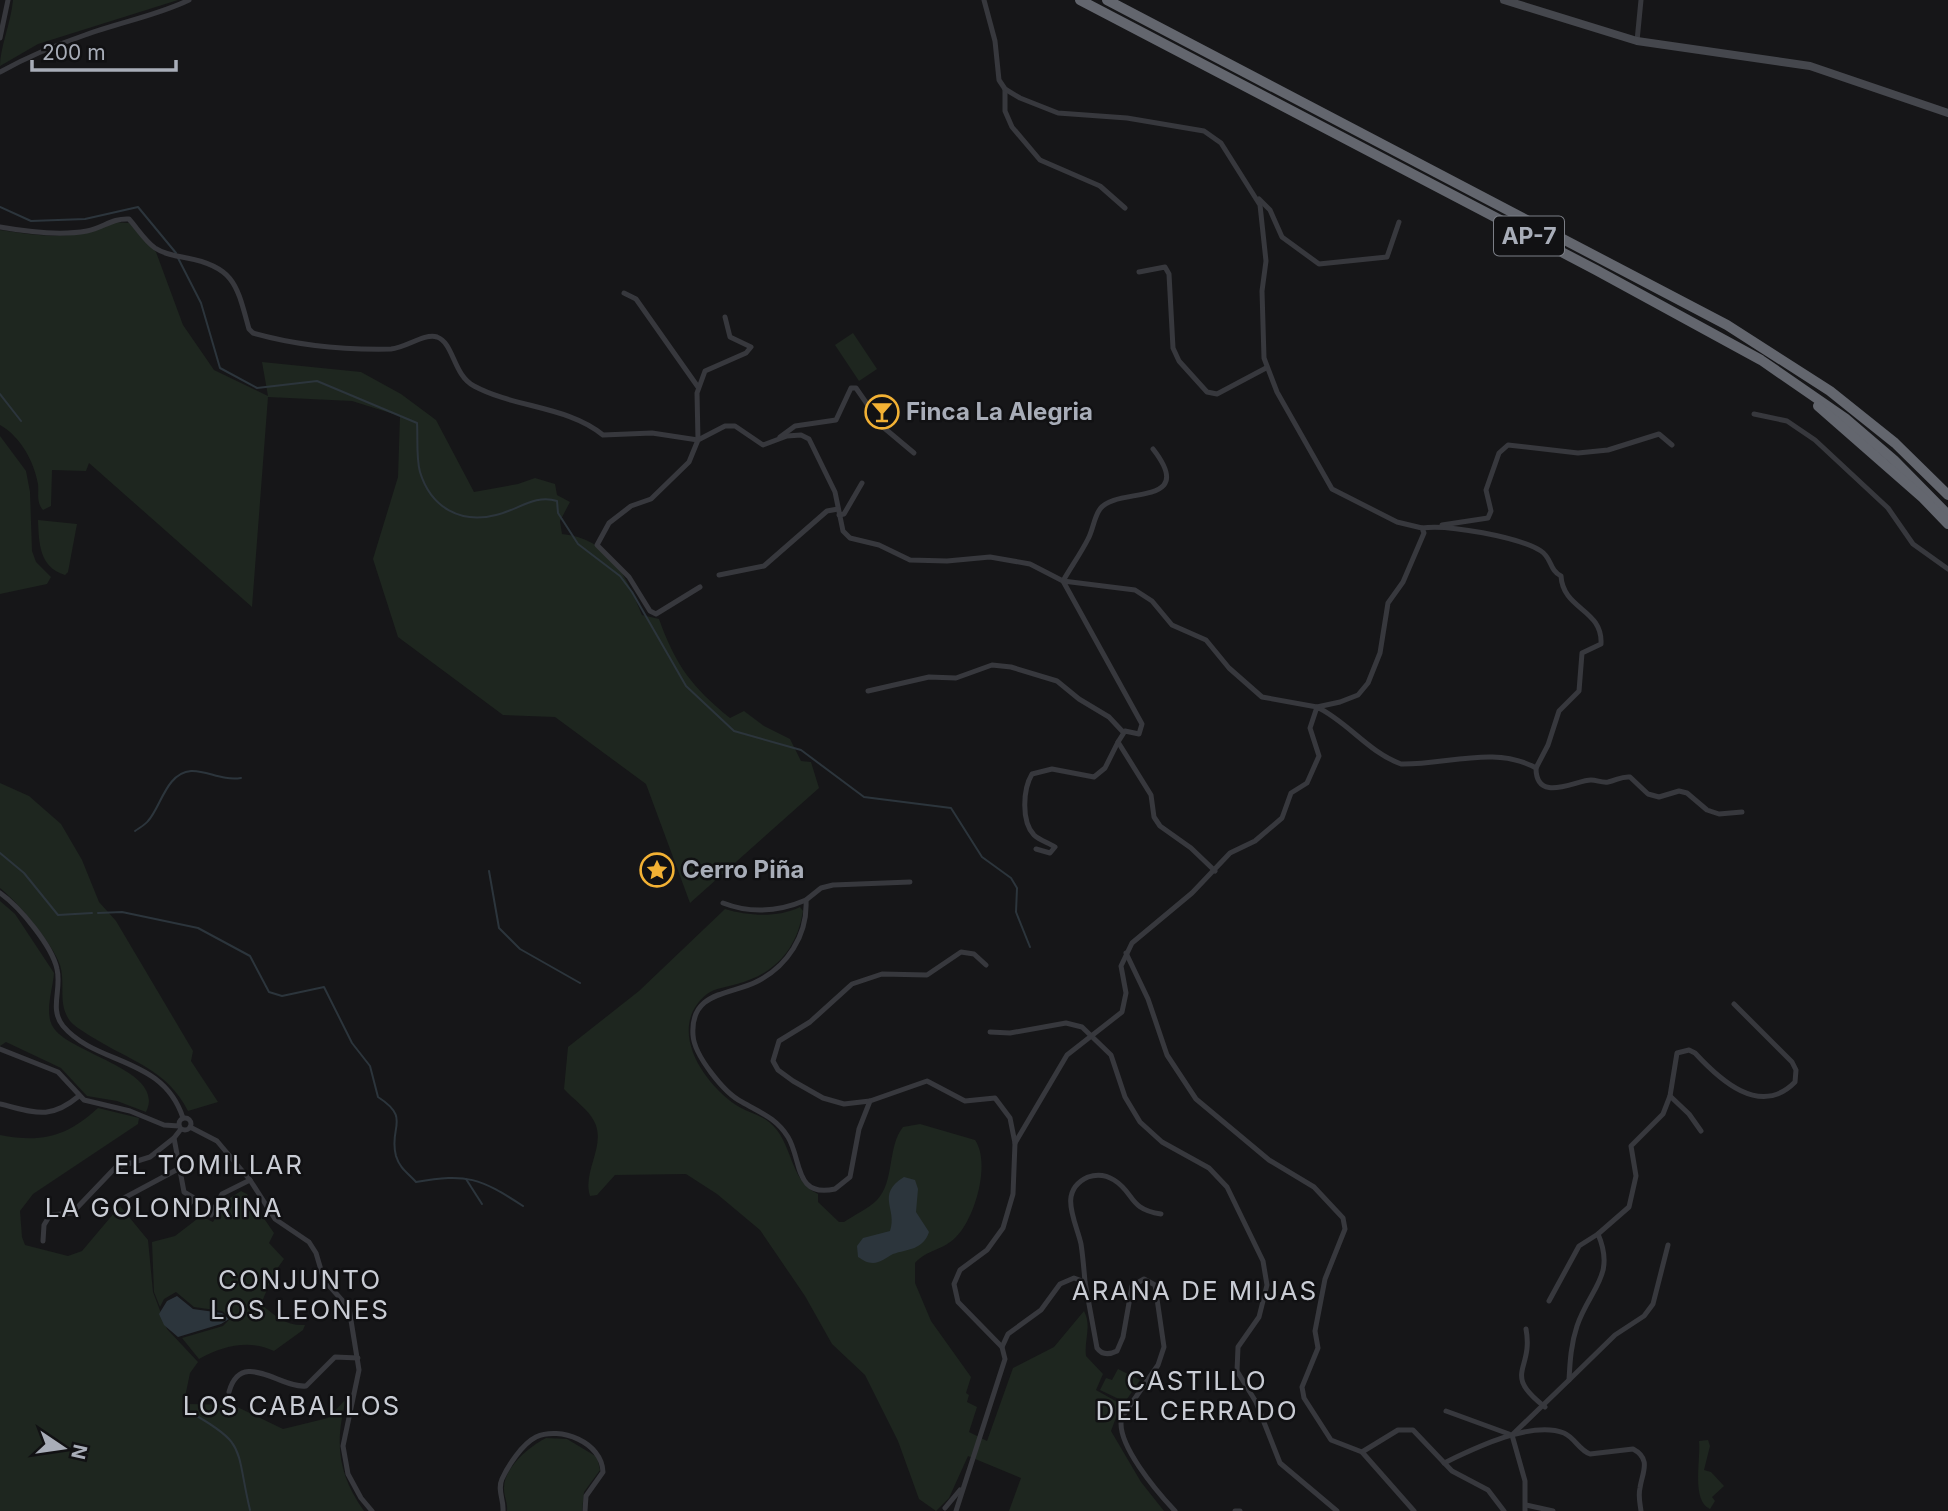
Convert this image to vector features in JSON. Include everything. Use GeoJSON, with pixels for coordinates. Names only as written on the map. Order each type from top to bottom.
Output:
{"type":"FeatureCollection","features":[{"type":"Feature","properties":{"kind":"highway","name":"AP-7"},"geometry":{"type":"LineString","coordinates":[[1080,0],[1761,360],[1845,418],[1895,460],[1948,515]]}},
{"type":"Feature","properties":{"kind":"highway","name":"AP-7"},"geometry":{"type":"LineString","coordinates":[[1107,0],[1727,325],[1830,391],[1895,443],[1948,495]]}},
{"type":"Feature","properties":{"kind":"highway"},"geometry":{"type":"LineString","coordinates":[[1693,322],[1814,404],[1914,490],[1948,524]]}},
{"type":"Feature","properties":{"kind":"street"},"geometry":{"type":"LineString","coordinates":[[0,38],[8,0]]}},
{"type":"Feature","properties":{"kind":"street"},"geometry":{"type":"LineString","coordinates":[[0,72],[27,57],[87,34],[161,13],[189,0]]}},
{"type":"Feature","properties":{"kind":"street"},"geometry":{"type":"LineString","coordinates":[[1504,0],[1637,41],[1792,62],[1948,113]]}},
{"type":"Feature","properties":{"kind":"street"},"geometry":{"type":"LineString","coordinates":[[1637,41],[1641,0]]}},
{"type":"Feature","properties":{"kind":"street"},"geometry":{"type":"LineString","coordinates":[[981,1],[995,41],[997,74],[1005,89],[1005,111],[1012,127],[1040,160],[1100,186],[1125,208]]}},
{"type":"Feature","properties":{"kind":"street"},"geometry":{"type":"LineString","coordinates":[[1005,89],[1039,108],[1058,113],[1138,120],[1209,133],[1221,143],[1259,199],[1269,209],[1282,237],[1319,264],[1387,257],[1399,222]]}},
{"type":"Feature","properties":{"kind":"street"},"geometry":{"type":"LineString","coordinates":[[1259,199],[1266,261],[1262,291],[1266,368],[1332,489],[1397,522],[1422,528],[1488,518],[1491,512],[1486,490],[1499,453],[1508,445],[1578,453],[1608,450],[1659,434],[1672,445]]}},
{"type":"Feature","properties":{"kind":"street"},"geometry":{"type":"LineString","coordinates":[[0,227],[57,233],[90,230],[116,219],[129,219],[155,247],[168,254],[206,261],[227,272],[238,291],[249,329],[253,333],[297,344],[382,349],[411,345],[435,336],[447,345],[461,377],[496,396],[588,422],[603,435],[652,433],[698,440],[725,426],[735,426],[763,445],[800,435],[808,439],[827,474],[843,531],[850,538],[878,545],[910,560],[947,561],[990,557],[1030,564],[1063,581],[1135,590],[1145,594],[1172,625],[1206,640],[1229,668],[1262,697],[1317,706],[1358,695],[1368,683],[1380,653],[1384,613],[1403,582],[1424,533],[1422,528]]}},
{"type":"Feature","properties":{"kind":"street"},"geometry":{"type":"LineString","coordinates":[[1139,272],[1166,267],[1169,274],[1173,348],[1179,361],[1207,392],[1217,394],[1266,368]]}},
{"type":"Feature","properties":{"kind":"street"},"geometry":{"type":"LineString","coordinates":[[624,293],[635,299],[698,387]]}},
{"type":"Feature","properties":{"kind":"street"},"geometry":{"type":"LineString","coordinates":[[700,587],[656,614],[650,611],[629,577],[604,555],[597,545],[609,523],[631,506],[651,499],[689,463],[698,440],[698,387],[705,372],[712,366],[750,350],[749,344],[728,334],[725,317]]}},
{"type":"Feature","properties":{"kind":"street"},"geometry":{"type":"LineString","coordinates":[[778,439],[786,430],[795,426],[836,421],[846,394],[851,388],[856,388],[883,427],[914,453]]}},
{"type":"Feature","properties":{"kind":"street"},"geometry":{"type":"LineString","coordinates":[[1754,414],[1787,421],[1815,440],[1888,508],[1913,544],[1948,569]]}},
{"type":"Feature","properties":{"kind":"street"},"geometry":{"type":"LineString","coordinates":[[1063,581],[1088,539],[1101,507],[1109,502],[1154,492],[1163,486],[1167,475],[1164,464],[1153,449]]}},
{"type":"Feature","properties":{"kind":"street"},"geometry":{"type":"LineString","coordinates":[[719,575],[764,566],[827,511],[844,514],[862,483]]}},
{"type":"Feature","properties":{"kind":"street"},"geometry":{"type":"LineString","coordinates":[[1432,526],[1495,537],[1541,551],[1552,570],[1561,576],[1564,594],[1590,615],[1601,636],[1598,646],[1582,653],[1578,691],[1559,711],[1548,745],[1536,768],[1538,780],[1545,786],[1568,788],[1590,780],[1609,782],[1630,778],[1648,794],[1659,797],[1679,791],[1687,793],[1707,810],[1719,814],[1742,812]]}},
{"type":"Feature","properties":{"kind":"street"},"geometry":{"type":"LineString","coordinates":[[867,691],[920,678],[956,678],[992,665],[1011,667],[1057,681],[1079,699],[1109,717],[1123,733],[1139,734],[1142,724],[1063,581]]}},
{"type":"Feature","properties":{"kind":"street"},"geometry":{"type":"LineString","coordinates":[[1317,706],[1386,758],[1401,764],[1500,756],[1519,758],[1536,768]]}},
{"type":"Feature","properties":{"kind":"street"},"geometry":{"type":"LineString","coordinates":[[1015,1143],[1059,1066],[1091,1035],[1117,1017],[1125,1006],[1122,974],[1126,953],[1132,943],[1215,871],[1230,853],[1255,841],[1282,818],[1291,793],[1307,783],[1319,756],[1310,728],[1317,706]]}},
{"type":"Feature","properties":{"kind":"street"},"geometry":{"type":"LineString","coordinates":[[1036,849],[1050,853],[1055,847],[1035,836],[1029,825],[1025,794],[1032,774],[1052,769],[1094,777],[1105,768],[1123,733]]}},
{"type":"Feature","properties":{"kind":"street"},"geometry":{"type":"LineString","coordinates":[[1118,742],[1151,795],[1154,817],[1160,826],[1191,848],[1215,871]]}},
{"type":"Feature","properties":{"kind":"street"},"geometry":{"type":"LineString","coordinates":[[723,903],[744,909],[767,911],[806,900],[821,888],[833,885],[910,882]]}},
{"type":"Feature","properties":{"kind":"street"},"geometry":{"type":"LineString","coordinates":[[0,893],[22,913],[55,964],[58,976],[56,1010],[63,1026],[82,1040],[160,1081],[173,1096],[183,1118],[174,1138],[150,1157],[115,1168],[72,1213],[50,1216],[44,1225],[43,1241]]}},
{"type":"Feature","properties":{"kind":"street"},"geometry":{"type":"LineString","coordinates":[[806,900],[801,936],[786,960],[756,983],[720,992],[707,1001],[694,1022],[694,1044],[702,1060],[734,1097],[766,1114],[782,1128],[794,1151],[802,1178],[816,1189],[835,1189],[850,1177],[859,1129],[870,1101]]}},
{"type":"Feature","properties":{"kind":"street"},"geometry":{"type":"LineString","coordinates":[[986,965],[974,954],[961,952],[927,975],[882,974],[863,979],[843,990],[818,1015],[776,1045],[773,1055],[775,1066],[793,1081],[830,1101],[851,1104],[870,1101],[927,1081],[965,1101],[995,1098],[1010,1118],[1015,1143],[1013,1194],[1003,1228],[987,1250],[960,1269],[954,1284],[958,1302],[1002,1347]]}},
{"type":"Feature","properties":{"kind":"street"},"geometry":{"type":"LineString","coordinates":[[1126,953],[1148,999],[1167,1055],[1196,1099],[1269,1160],[1314,1187],[1343,1218],[1345,1229],[1325,1279],[1315,1331],[1318,1349],[1302,1387],[1311,1414],[1327,1436],[1338,1444],[1362,1452],[1415,1511]]}},
{"type":"Feature","properties":{"kind":"street"},"geometry":{"type":"LineString","coordinates":[[1549,1301],[1579,1246],[1598,1234],[1629,1206],[1636,1176],[1631,1146],[1654,1126],[1670,1096],[1674,1059],[1682,1050],[1695,1053],[1727,1085],[1748,1094],[1771,1095],[1795,1082],[1797,1070],[1792,1062],[1734,1004]]}},
{"type":"Feature","properties":{"kind":"street"},"geometry":{"type":"LineString","coordinates":[[990,1032],[1010,1033],[1072,1023],[1091,1035],[1111,1055],[1125,1097],[1140,1122],[1162,1142],[1209,1168],[1231,1195],[1263,1261],[1267,1285],[1259,1317],[1238,1347],[1237,1371],[1256,1402],[1280,1463],[1337,1511]]}},
{"type":"Feature","properties":{"kind":"street"},"geometry":{"type":"LineString","coordinates":[[0,1049],[58,1072],[69,1080],[79,1096],[130,1111],[164,1125],[190,1127],[217,1141],[250,1180],[275,1219],[306,1238],[316,1252],[324,1280],[349,1308],[358,1358],[358,1377],[348,1411],[343,1446],[348,1474],[360,1498],[372,1511]]}},
{"type":"Feature","properties":{"kind":"street"},"geometry":{"type":"LineString","coordinates":[[0,1104],[46,1113],[61,1110],[79,1096]]}},
{"type":"Feature","properties":{"kind":"street"},"geometry":{"type":"LineString","coordinates":[[1670,1096],[1689,1114],[1700,1130]]}},
{"type":"Feature","properties":{"kind":"street"},"geometry":{"type":"LineString","coordinates":[[183,1118],[189,1119],[190,1127]]}},
{"type":"Feature","properties":{"kind":"street"},"geometry":{"type":"LineString","coordinates":[[174,1138],[184,1192],[194,1198],[187,1208],[188,1217]]}},
{"type":"Feature","properties":{"kind":"street"},"geometry":{"type":"LineString","coordinates":[[124,1198],[180,1168]]}},
{"type":"Feature","properties":{"kind":"street"},"geometry":{"type":"LineString","coordinates":[[1161,1214],[1141,1208],[1119,1183],[1107,1176],[1093,1176],[1079,1183],[1070,1204],[1081,1244],[1097,1348],[1108,1354],[1117,1351],[1132,1286],[1144,1279],[1155,1285],[1164,1347],[1158,1366],[1124,1413],[1120,1426],[1122,1436],[1140,1466],[1175,1511]]}},
{"type":"Feature","properties":{"kind":"street"},"geometry":{"type":"LineString","coordinates":[[211,1215],[222,1194],[250,1180]]}},
{"type":"Feature","properties":{"kind":"street"},"geometry":{"type":"LineString","coordinates":[[1569,1380],[1570,1356],[1577,1326],[1605,1271],[1604,1248],[1598,1234]]}},
{"type":"Feature","properties":{"kind":"street"},"geometry":{"type":"LineString","coordinates":[[1512,1435],[1545,1407],[1615,1335],[1644,1316],[1653,1304],[1668,1245]]}},
{"type":"Feature","properties":{"kind":"street"},"geometry":{"type":"LineString","coordinates":[[942,1510],[954,1511],[1004,1365],[1002,1347],[1008,1334],[1041,1310],[1063,1281],[1074,1278],[1085,1282]]}},
{"type":"Feature","properties":{"kind":"street"},"geometry":{"type":"LineString","coordinates":[[1526,1328],[1528,1353],[1520,1378],[1526,1392],[1545,1407]]}},
{"type":"Feature","properties":{"kind":"street"},"geometry":{"type":"LineString","coordinates":[[229,1392],[236,1379],[248,1372],[260,1371],[296,1386],[306,1386],[335,1357],[358,1358]]}},
{"type":"Feature","properties":{"kind":"street"},"geometry":{"type":"LineString","coordinates":[[1446,1410],[1512,1435]]}},
{"type":"Feature","properties":{"kind":"street"},"geometry":{"type":"LineString","coordinates":[[1362,1452],[1398,1430],[1413,1430],[1419,1433],[1444,1463],[1488,1490],[1504,1511]]}},
{"type":"Feature","properties":{"kind":"street"},"geometry":{"type":"LineString","coordinates":[[1444,1463],[1492,1440],[1512,1435],[1555,1431],[1572,1437],[1590,1454],[1601,1455],[1621,1449],[1639,1452],[1645,1464],[1639,1494],[1641,1511]]}},
{"type":"Feature","properties":{"kind":"street"},"geometry":{"type":"LineString","coordinates":[[502,1511],[502,1479],[523,1448],[537,1437],[556,1433],[586,1444],[600,1457],[603,1472],[586,1496],[585,1511]]}},
{"type":"Feature","properties":{"kind":"street"},"geometry":{"type":"LineString","coordinates":[[1512,1435],[1525,1482],[1526,1508],[1553,1511]]}},
{"type":"Feature","properties":{"kind":"street"},"geometry":{"type":"LineString","coordinates":[[942,1510],[966,1478]]}},
{"type":"Feature","properties":{"kind":"shaded area"},"geometry":{"type":"Polygon","coordinates":[[[13,0],[178,0],[38,44],[0,66],[13,0]]]}},
{"type":"Feature","properties":{"kind":"shaded area"},"geometry":{"type":"Polygon","coordinates":[[[113,222],[129,223],[156,252],[183,325],[214,370],[268,396],[262,362],[361,372],[401,394],[436,420],[474,492],[535,478],[555,484],[557,495],[570,502],[560,521],[562,534],[579,537],[604,552],[622,574],[642,615],[659,619],[679,663],[705,696],[730,718],[744,711],[764,726],[790,739],[801,761],[811,762],[819,788],[690,903],[646,784],[555,717],[503,715],[398,637],[373,559],[398,477],[400,416],[352,401],[268,397],[252,607],[89,463],[86,471],[52,470],[51,506],[43,510],[39,501],[36,475],[29,458],[20,442],[0,425],[0,230],[58,236],[86,233],[113,222]]]}},
{"type":"Feature","properties":{"kind":"shaded area"},"geometry":{"type":"Polygon","coordinates":[[[853,333],[877,369],[859,381],[835,345],[853,333]]]}},
{"type":"Feature","properties":{"kind":"shaded area"},"geometry":{"type":"Polygon","coordinates":[[[0,436],[26,471],[30,492],[32,551],[36,562],[51,577],[47,584],[0,594],[0,436]]]}},
{"type":"Feature","properties":{"kind":"shaded area"},"geometry":{"type":"Polygon","coordinates":[[[38,520],[77,524],[68,572],[65,575],[56,571],[45,560],[40,545],[38,520]]]}},
{"type":"Feature","properties":{"kind":"shaded area"},"geometry":{"type":"Polygon","coordinates":[[[0,783],[29,796],[61,824],[82,860],[99,902],[116,921],[193,1051],[191,1061],[218,1102],[188,1111],[158,1075],[92,1037],[70,1021],[64,1007],[62,972],[56,956],[34,924],[0,888],[0,783]]]}},
{"type":"Feature","properties":{"kind":"shaded area"},"geometry":{"type":"Polygon","coordinates":[[[0,901],[15,914],[54,973],[49,1008],[53,1027],[62,1037],[130,1074],[143,1085],[149,1097],[146,1112],[117,1101],[87,1096],[61,1068],[6,1042],[0,1046],[0,901]]]}},
{"type":"Feature","properties":{"kind":"shaded area"},"geometry":{"type":"Polygon","coordinates":[[[800,907],[803,911],[796,937],[773,967],[750,980],[710,992],[695,1007],[689,1022],[689,1038],[701,1068],[723,1095],[765,1119],[777,1130],[801,1180],[818,1194],[818,1202],[839,1222],[844,1222],[869,1206],[883,1192],[895,1144],[903,1127],[920,1124],[975,1140],[980,1150],[981,1176],[975,1204],[969,1217],[956,1237],[915,1263],[915,1283],[931,1321],[971,1377],[966,1393],[969,1395],[967,1402],[977,1407],[969,1432],[987,1441],[1013,1368],[1054,1347],[1084,1311],[1088,1328],[1086,1356],[1103,1374],[1096,1390],[1121,1404],[1111,1431],[1141,1482],[1164,1511],[1009,1511],[1021,1478],[968,1456],[949,1498],[936,1511],[919,1499],[898,1441],[865,1375],[832,1344],[805,1296],[760,1230],[717,1194],[686,1174],[615,1175],[597,1195],[590,1196],[589,1177],[598,1139],[597,1130],[588,1113],[564,1089],[568,1047],[639,991],[725,909],[763,915],[800,907]]]}},
{"type":"Feature","properties":{"kind":"shaded area"},"geometry":{"type":"Polygon","coordinates":[[[98,1108],[139,1118],[138,1124],[33,1194],[20,1211],[25,1245],[68,1256],[82,1251],[120,1206],[148,1240],[153,1292],[167,1329],[198,1362],[190,1373],[182,1412],[188,1404],[233,1405],[283,1429],[328,1418],[346,1399],[340,1430],[341,1457],[348,1484],[364,1511],[0,1511],[0,1135],[41,1138],[53,1135],[75,1126],[98,1108]]]}},
{"type":"Feature","properties":{"kind":"shaded area"},"geometry":{"type":"Polygon","coordinates":[[[904,1177],[915,1180],[918,1189],[916,1212],[929,1232],[923,1242],[914,1248],[878,1262],[865,1261],[858,1257],[857,1246],[863,1238],[890,1231],[892,1223],[889,1196],[895,1184],[904,1177]]]}},
{"type":"Feature","properties":{"kind":"shaded area"},"geometry":{"type":"Polygon","coordinates":[[[241,1191],[247,1194],[274,1233],[269,1243],[284,1259],[274,1273],[261,1304],[286,1322],[305,1325],[303,1330],[274,1351],[255,1345],[236,1346],[199,1359],[182,1338],[223,1326],[231,1318],[222,1311],[194,1307],[176,1292],[164,1299],[160,1307],[154,1292],[152,1242],[175,1236],[201,1216],[213,1222],[225,1201],[241,1191]]]}},
{"type":"Feature","properties":{"kind":"shaded area"},"geometry":{"type":"Polygon","coordinates":[[[177,1296],[193,1309],[222,1313],[229,1319],[178,1337],[164,1325],[159,1314],[167,1301],[177,1296]]]}},
{"type":"Feature","properties":{"kind":"shaded area"},"geometry":{"type":"Polygon","coordinates":[[[1118,1369],[1140,1380],[1125,1402],[1100,1390],[1106,1378],[1112,1380],[1118,1369]]]}},
{"type":"Feature","properties":{"kind":"shaded area"},"geometry":{"type":"Polygon","coordinates":[[[546,1438],[567,1439],[597,1457],[600,1470],[584,1492],[582,1511],[507,1511],[504,1489],[508,1473],[525,1452],[546,1438]]]}},
{"type":"Feature","properties":{"kind":"shaded area"},"geometry":{"type":"Polygon","coordinates":[[[1708,1440],[1710,1446],[1704,1470],[1711,1472],[1724,1486],[1712,1497],[1715,1501],[1710,1509],[1704,1505],[1701,1498],[1698,1479],[1699,1441],[1708,1440]]]}},
{"type":"Feature","properties":{"kind":"waterway"},"geometry":{"type":"LineString","coordinates":[[0,207],[31,221],[85,219],[138,207],[176,253]]}},
{"type":"Feature","properties":{"kind":"waterway"},"geometry":{"type":"LineString","coordinates":[[178,258],[201,303],[220,368],[257,388],[317,381],[417,423],[418,461],[425,485],[440,504],[459,515],[483,517],[504,513],[534,501],[557,501],[558,513],[578,544],[620,576],[632,592],[686,686],[734,731],[801,750],[864,797],[951,808],[982,857],[1011,878],[1017,888],[1016,912],[1030,947]]}},
{"type":"Feature","properties":{"kind":"waterway"},"geometry":{"type":"LineString","coordinates":[[0,394],[21,421]]}},
{"type":"Feature","properties":{"kind":"waterway"},"geometry":{"type":"LineString","coordinates":[[135,831],[153,815],[170,784],[183,773],[197,771],[227,778],[241,778]]}},
{"type":"Feature","properties":{"kind":"waterway"},"geometry":{"type":"LineString","coordinates":[[0,853],[24,873],[58,915],[92,913]]}},
{"type":"Feature","properties":{"kind":"waterway"},"geometry":{"type":"LineString","coordinates":[[489,871],[499,928],[520,949],[580,983]]}},
{"type":"Feature","properties":{"kind":"waterway"},"geometry":{"type":"LineString","coordinates":[[98,913],[122,912],[198,928],[250,956],[269,992],[282,996],[324,987],[352,1043],[370,1066],[378,1097],[394,1111],[397,1118],[394,1146],[396,1156],[405,1170],[416,1182],[448,1178],[472,1180],[495,1189],[523,1206]]}},
{"type":"Feature","properties":{"kind":"waterway"},"geometry":{"type":"LineString","coordinates":[[466,1179],[482,1204]]}},
{"type":"Feature","properties":{"kind":"waterway"},"geometry":{"type":"LineString","coordinates":[[188,1411],[221,1432],[236,1449],[250,1510]]}},
{"type":"Feature","properties":{"kind":"place","name":"Finca La Alegria"},"geometry":{"type":"Point","coordinates":[882,412]}},
{"type":"Feature","properties":{"kind":"place","name":"Cerro Piña"},"geometry":{"type":"Point","coordinates":[657,870]}},
{"type":"Feature","properties":{"kind":"district","name":"EL TOMILLAR"},"geometry":{"type":"Point","coordinates":[209,1165]}},
{"type":"Feature","properties":{"kind":"district","name":"LA GOLONDRINA"},"geometry":{"type":"Point","coordinates":[164,1208]}},
{"type":"Feature","properties":{"kind":"district","name":"ARANA DE MIJAS"},"geometry":{"type":"Point","coordinates":[1195,1291]}},
{"type":"Feature","properties":{"kind":"district","name":"CONJUNTO LOS LEONES"},"geometry":{"type":"Point","coordinates":[300,1295]}},
{"type":"Feature","properties":{"kind":"district","name":"CASTILLO DEL CERRADO"},"geometry":{"type":"Point","coordinates":[1197,1396]}},
{"type":"Feature","properties":{"kind":"district","name":"LOS CABALLOS"},"geometry":{"type":"Point","coordinates":[292,1406]}}]}
